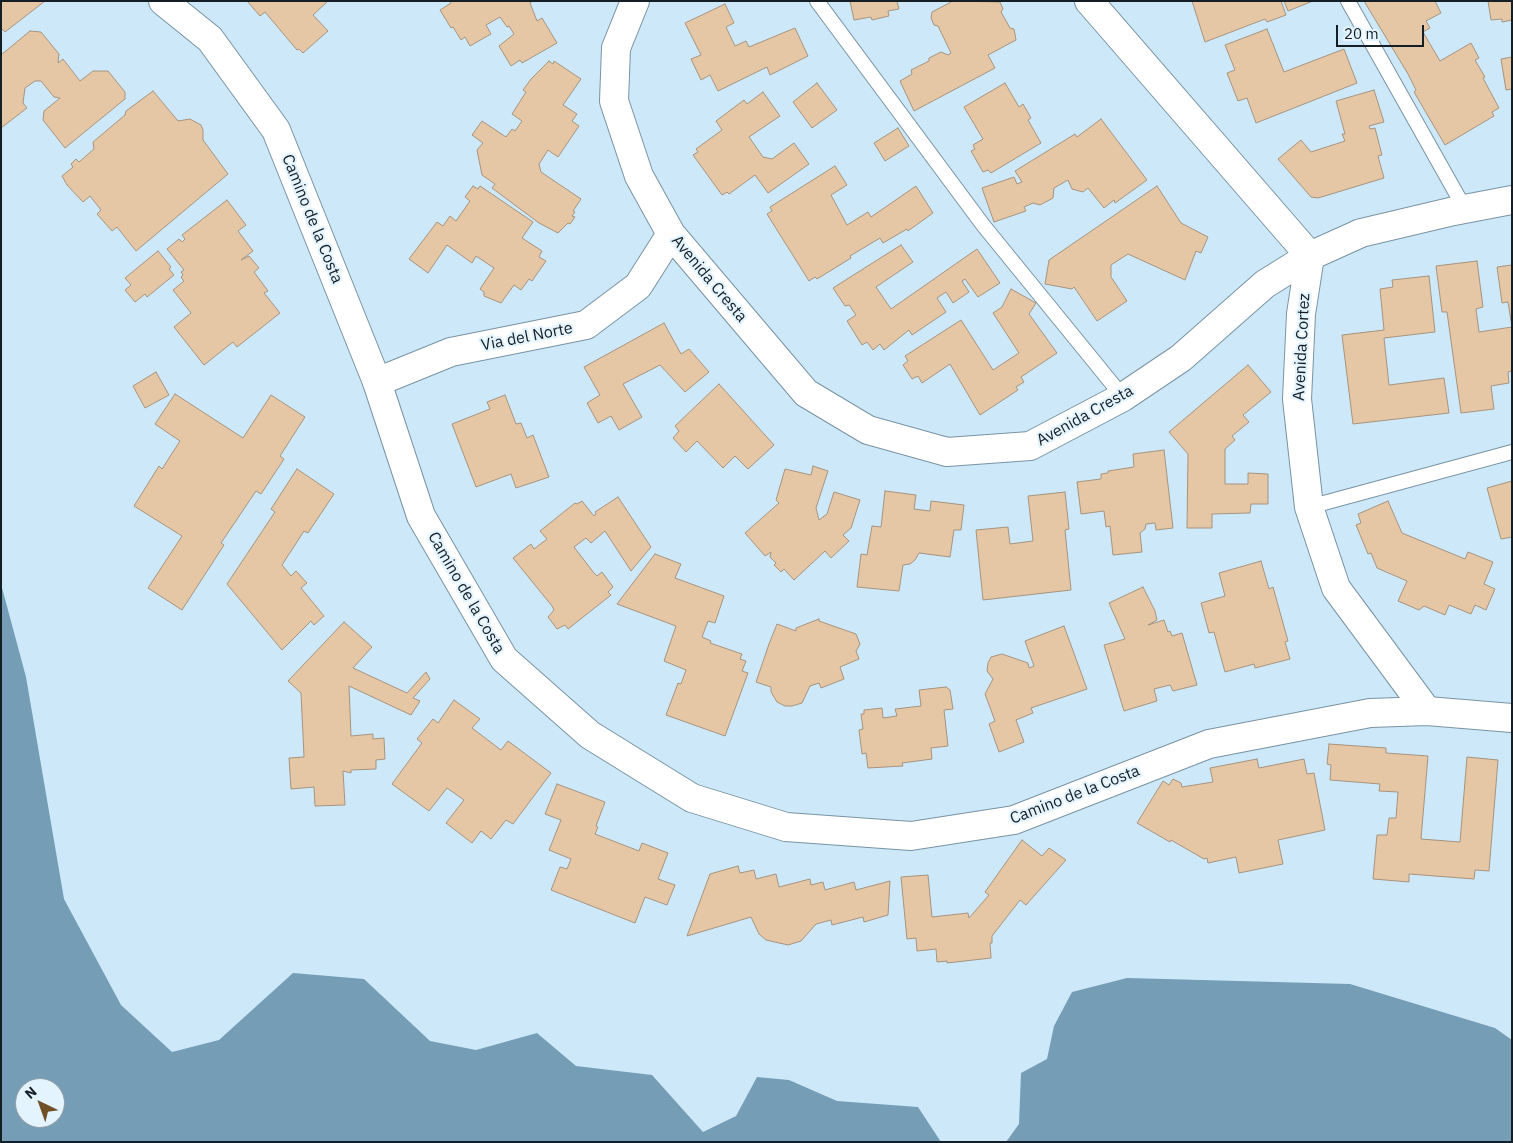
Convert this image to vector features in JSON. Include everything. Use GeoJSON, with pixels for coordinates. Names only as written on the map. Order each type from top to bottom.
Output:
{"type":"FeatureCollection","features":[{"type":"Feature","properties":{"kind":"street","name":"Camino de la Costa"},"geometry":{"type":"LineString","coordinates":[[163,1],[210,39],[276,130],[377,382],[421,516],[504,659],[590,735],[692,798],[786,827],[911,836],[1014,820],[1209,744],[1370,713],[1427,711],[1512,718]]}},
{"type":"Feature","properties":{"kind":"street","name":"Avenida Cresta"},"geometry":{"type":"LineString","coordinates":[[635,1],[616,48],[614,102],[639,176],[671,234],[806,393],[868,430],[946,452],[1030,446],[1123,397],[1181,358],[1265,284],[1310,256],[1361,233],[1512,200]]}},
{"type":"Feature","properties":{"kind":"street"},"geometry":{"type":"LineString","coordinates":[[1089,1],[1310,256]]}},
{"type":"Feature","properties":{"kind":"street","name":"Via del Norte"},"geometry":{"type":"LineString","coordinates":[[377,382],[451,352],[586,325],[638,286],[671,234]]}},
{"type":"Feature","properties":{"kind":"street","name":"Avenida Cortez"},"geometry":{"type":"LineString","coordinates":[[1310,256],[1300,314],[1297,399],[1308,507],[1336,588],[1427,711]]}},
{"type":"Feature","properties":{"kind":"lane"},"geometry":{"type":"LineString","coordinates":[[817,1],[983,224],[1123,397]]}},
{"type":"Feature","properties":{"kind":"lane"},"geometry":{"type":"LineString","coordinates":[[1348,1],[1465,209]]}},
{"type":"Feature","properties":{"kind":"lane"},"geometry":{"type":"LineString","coordinates":[[1308,507],[1512,452]]}},
{"type":"Feature","properties":{"kind":"water"},"geometry":{"type":"Polygon","coordinates":[[[1,584],[26,677],[64,899],[121,1005],[172,1052],[219,1040],[293,973],[364,979],[430,1041],[476,1050],[537,1033],[576,1066],[652,1075],[703,1132],[736,1116],[757,1077],[789,1080],[837,1101],[918,1107],[941,1142],[1,1142],[1,584]]]}},
{"type":"Feature","properties":{"kind":"water"},"geometry":{"type":"Polygon","coordinates":[[[1127,978],[1350,984],[1495,1028],[1512,1040],[1512,1142],[1006,1142],[1019,1124],[1021,1073],[1047,1059],[1054,1026],[1072,992],[1127,978]]]}},
{"type":"Feature","properties":{"kind":"building"},"geometry":{"type":"Polygon","coordinates":[[[1,1],[45,1],[5,32],[1,28],[1,1]]]}},
{"type":"Feature","properties":{"kind":"building"},"geometry":{"type":"Polygon","coordinates":[[[247,1],[328,1],[313,15],[328,31],[303,53],[299,49],[297,50],[265,12],[260,16],[247,1]]]}},
{"type":"Feature","properties":{"kind":"building"},"geometry":{"type":"Polygon","coordinates":[[[450,1],[533,1],[530,3],[537,21],[542,18],[557,43],[522,63],[520,60],[511,66],[499,46],[514,34],[509,26],[507,27],[500,17],[486,25],[491,34],[470,46],[465,37],[461,40],[453,27],[451,28],[440,10],[451,3],[450,1]]]}},
{"type":"Feature","properties":{"kind":"building"},"geometry":{"type":"Polygon","coordinates":[[[850,1],[897,1],[899,9],[888,11],[889,16],[872,20],[871,17],[854,20],[850,1]]]}},
{"type":"Feature","properties":{"kind":"building"},"geometry":{"type":"Polygon","coordinates":[[[953,1],[1000,2],[1003,9],[1001,12],[1010,28],[1014,29],[1016,40],[988,55],[995,68],[914,111],[900,81],[912,74],[911,70],[929,61],[929,58],[941,52],[948,55],[951,53],[938,26],[934,25],[931,18],[932,12],[953,1]]]}},
{"type":"Feature","properties":{"kind":"building"},"geometry":{"type":"Polygon","coordinates":[[[1192,1],[1281,1],[1286,15],[1267,22],[1265,19],[1205,42],[1192,1]]]}},
{"type":"Feature","properties":{"kind":"building"},"geometry":{"type":"Polygon","coordinates":[[[1284,1],[1313,1],[1288,11],[1284,1]]]}},
{"type":"Feature","properties":{"kind":"building"},"geometry":{"type":"Polygon","coordinates":[[[1364,1],[1435,1],[1441,13],[1426,21],[1430,28],[1423,32],[1440,61],[1471,43],[1479,58],[1475,60],[1499,108],[1492,112],[1494,116],[1445,145],[1414,92],[1416,90],[1408,74],[1364,1]]]}},
{"type":"Feature","properties":{"kind":"building"},"geometry":{"type":"Polygon","coordinates":[[[1488,1],[1512,1],[1512,20],[1502,22],[1502,19],[1491,20],[1488,1]]]}},
{"type":"Feature","properties":{"kind":"building"},"geometry":{"type":"Polygon","coordinates":[[[725,4],[734,23],[726,27],[735,46],[746,41],[749,47],[795,28],[808,56],[770,75],[767,67],[718,91],[710,75],[701,80],[691,59],[701,55],[685,23],[725,4]]]}},
{"type":"Feature","properties":{"kind":"building"},"geometry":{"type":"Polygon","coordinates":[[[1267,29],[1284,72],[1344,49],[1357,83],[1256,123],[1247,98],[1238,101],[1227,73],[1235,70],[1225,45],[1267,29]]]}},
{"type":"Feature","properties":{"kind":"building"},"geometry":{"type":"Polygon","coordinates":[[[30,31],[41,32],[59,54],[58,63],[63,59],[80,81],[93,71],[108,71],[125,92],[125,99],[65,148],[43,120],[44,111],[60,98],[54,97],[41,81],[35,81],[25,88],[23,103],[27,108],[1,128],[1,55],[30,31]]]}},
{"type":"Feature","properties":{"kind":"building"},"geometry":{"type":"Polygon","coordinates":[[[1512,57],[1512,89],[1506,90],[1501,59],[1512,57]]]}},
{"type":"Feature","properties":{"kind":"building"},"geometry":{"type":"Polygon","coordinates":[[[549,61],[553,64],[554,61],[581,79],[563,105],[577,114],[572,121],[579,126],[558,157],[548,150],[539,164],[541,172],[581,199],[573,211],[575,212],[572,216],[575,217],[570,224],[568,223],[558,233],[539,223],[492,188],[495,184],[482,175],[477,150],[483,143],[472,135],[482,121],[506,137],[512,129],[515,131],[522,121],[512,114],[526,92],[523,90],[549,61]]]}},
{"type":"Feature","properties":{"kind":"building"},"geometry":{"type":"Polygon","coordinates":[[[817,83],[837,110],[812,128],[793,102],[817,83]]]}},
{"type":"Feature","properties":{"kind":"building"},"geometry":{"type":"Polygon","coordinates":[[[1005,83],[1019,107],[1023,104],[1031,118],[1028,120],[1041,143],[991,173],[988,170],[983,172],[971,151],[975,149],[973,145],[983,139],[964,107],[1005,83]]]}},
{"type":"Feature","properties":{"kind":"building"},"geometry":{"type":"Polygon","coordinates":[[[1374,90],[1384,122],[1369,126],[1370,129],[1375,128],[1382,155],[1378,156],[1384,178],[1318,198],[1311,197],[1278,159],[1301,140],[1311,152],[1345,141],[1342,134],[1345,134],[1336,101],[1374,90]]]}},
{"type":"Feature","properties":{"kind":"building"},"geometry":{"type":"Polygon","coordinates":[[[153,91],[178,121],[190,119],[201,125],[203,140],[228,174],[136,251],[117,227],[112,231],[97,214],[101,210],[90,196],[83,202],[67,185],[62,176],[73,167],[71,164],[76,159],[79,162],[94,149],[93,142],[125,115],[126,111],[153,91]]]}},
{"type":"Feature","properties":{"kind":"building"},"geometry":{"type":"Polygon","coordinates":[[[763,92],[780,116],[749,137],[763,157],[772,159],[794,143],[809,164],[768,193],[755,175],[729,194],[727,192],[722,195],[693,155],[698,152],[696,149],[722,130],[716,121],[744,100],[747,104],[763,92]]]}},
{"type":"Feature","properties":{"kind":"building"},"geometry":{"type":"Polygon","coordinates":[[[1101,119],[1147,180],[1115,203],[1114,200],[1104,208],[1088,188],[1083,192],[1072,189],[1068,180],[1054,188],[1053,198],[1040,205],[1033,203],[1024,207],[1026,211],[994,222],[982,188],[1014,177],[1017,184],[1022,182],[1015,171],[1075,134],[1077,137],[1101,119]]]}},
{"type":"Feature","properties":{"kind":"building"},"geometry":{"type":"Polygon","coordinates":[[[898,128],[909,146],[885,161],[874,143],[898,128]]]}},
{"type":"Feature","properties":{"kind":"building"},"geometry":{"type":"Polygon","coordinates":[[[835,166],[847,185],[831,195],[847,225],[868,212],[871,217],[916,186],[933,213],[908,231],[907,229],[883,243],[880,238],[817,279],[815,277],[809,281],[767,214],[772,211],[770,207],[835,166]]]}},
{"type":"Feature","properties":{"kind":"building"},"geometry":{"type":"Polygon","coordinates":[[[473,186],[478,189],[480,186],[533,222],[522,238],[542,251],[539,257],[546,261],[532,281],[529,279],[521,290],[514,285],[501,303],[484,296],[484,292],[480,289],[494,268],[476,256],[472,263],[447,245],[428,273],[409,259],[437,222],[443,226],[450,216],[456,221],[470,201],[465,197],[473,186]]]}},
{"type":"Feature","properties":{"kind":"building"},"geometry":{"type":"Polygon","coordinates":[[[1157,186],[1181,223],[1208,237],[1201,253],[1196,251],[1185,280],[1128,254],[1111,265],[1111,277],[1127,301],[1097,321],[1074,287],[1072,289],[1045,284],[1049,260],[1157,186]]]}},
{"type":"Feature","properties":{"kind":"building"},"geometry":{"type":"Polygon","coordinates":[[[227,200],[246,225],[238,231],[253,251],[241,260],[249,256],[259,268],[254,272],[268,291],[264,293],[280,313],[237,347],[233,342],[204,365],[174,327],[191,313],[173,290],[184,281],[181,277],[183,275],[181,272],[184,270],[167,249],[179,239],[182,242],[185,239],[182,235],[227,200]]]}},
{"type":"Feature","properties":{"kind":"building"},"geometry":{"type":"Polygon","coordinates":[[[901,245],[913,262],[876,287],[891,309],[977,249],[1000,283],[978,297],[965,279],[962,281],[969,292],[953,303],[946,292],[937,298],[946,312],[912,335],[909,330],[884,350],[880,344],[873,350],[867,342],[862,345],[847,321],[856,315],[849,305],[845,306],[833,288],[901,245]]]}},
{"type":"Feature","properties":{"kind":"building"},"geometry":{"type":"Polygon","coordinates":[[[158,251],[171,267],[169,269],[174,275],[147,297],[145,294],[135,302],[125,290],[131,285],[125,278],[158,251]]]}},
{"type":"Feature","properties":{"kind":"building"},"geometry":{"type":"Polygon","coordinates":[[[1477,261],[1483,307],[1476,309],[1479,332],[1512,327],[1512,371],[1508,372],[1509,383],[1491,386],[1494,409],[1461,413],[1447,312],[1442,312],[1436,266],[1477,261]]]}},
{"type":"Feature","properties":{"kind":"building"},"geometry":{"type":"Polygon","coordinates":[[[1512,265],[1512,327],[1508,302],[1502,303],[1497,267],[1512,265]]]}},
{"type":"Feature","properties":{"kind":"building"},"geometry":{"type":"Polygon","coordinates":[[[1429,276],[1435,332],[1384,338],[1389,385],[1444,378],[1449,413],[1353,424],[1342,335],[1384,330],[1380,289],[1393,287],[1392,280],[1429,276]]]}},
{"type":"Feature","properties":{"kind":"building"},"geometry":{"type":"Polygon","coordinates":[[[1011,289],[1036,303],[1029,314],[1057,353],[1021,377],[1024,382],[1016,387],[1018,390],[980,415],[950,364],[922,383],[918,376],[912,379],[903,365],[908,361],[905,356],[961,320],[993,370],[1019,353],[993,313],[1002,307],[1011,289]]]}},
{"type":"Feature","properties":{"kind":"building"},"geometry":{"type":"Polygon","coordinates":[[[664,323],[681,354],[689,349],[709,372],[685,392],[660,365],[623,384],[642,417],[619,430],[611,416],[598,423],[587,403],[600,395],[584,367],[664,323]]]}},
{"type":"Feature","properties":{"kind":"building"},"geometry":{"type":"Polygon","coordinates":[[[1248,365],[1271,392],[1243,415],[1249,422],[1232,436],[1235,440],[1225,449],[1225,484],[1248,484],[1248,473],[1268,474],[1268,504],[1251,504],[1250,513],[1212,514],[1212,528],[1187,528],[1188,454],[1169,432],[1248,365]]]}},
{"type":"Feature","properties":{"kind":"building"},"geometry":{"type":"Polygon","coordinates":[[[156,372],[169,395],[145,408],[133,386],[156,372]]]}},
{"type":"Feature","properties":{"kind":"building"},"geometry":{"type":"Polygon","coordinates":[[[719,384],[774,445],[748,469],[735,456],[723,468],[697,441],[686,452],[673,438],[679,431],[675,426],[719,384]]]}},
{"type":"Feature","properties":{"kind":"building"},"geometry":{"type":"Polygon","coordinates":[[[175,394],[243,438],[271,395],[305,417],[280,456],[284,459],[261,494],[256,491],[221,543],[224,545],[182,610],[148,588],[182,536],[134,506],[159,466],[162,469],[180,441],[155,424],[175,394]]]}},
{"type":"Feature","properties":{"kind":"building"},"geometry":{"type":"Polygon","coordinates":[[[505,395],[516,424],[521,423],[527,438],[533,435],[549,477],[516,488],[511,474],[476,487],[452,424],[490,409],[487,402],[505,395]]]}},
{"type":"Feature","properties":{"kind":"building"},"geometry":{"type":"Polygon","coordinates":[[[1164,450],[1173,528],[1156,530],[1155,523],[1146,524],[1145,529],[1140,533],[1142,552],[1113,555],[1110,526],[1106,527],[1104,511],[1081,514],[1077,482],[1101,479],[1101,474],[1108,473],[1108,471],[1134,467],[1133,454],[1164,450]]]}},
{"type":"Feature","properties":{"kind":"building"},"geometry":{"type":"Polygon","coordinates":[[[813,466],[828,471],[816,508],[819,520],[827,514],[834,492],[860,500],[851,528],[843,535],[849,541],[831,558],[825,551],[794,580],[784,569],[781,572],[774,565],[776,563],[770,557],[771,552],[765,556],[745,533],[779,503],[776,500],[785,469],[811,475],[813,466]]]}},
{"type":"Feature","properties":{"kind":"building"},"geometry":{"type":"Polygon","coordinates":[[[297,469],[334,494],[308,533],[304,531],[282,565],[291,576],[296,571],[307,583],[301,588],[324,616],[314,625],[311,621],[282,650],[227,584],[275,512],[271,509],[297,469]]]}},
{"type":"Feature","properties":{"kind":"building"},"geometry":{"type":"Polygon","coordinates":[[[1512,481],[1512,537],[1501,539],[1487,488],[1512,481]]]}},
{"type":"Feature","properties":{"kind":"building"},"geometry":{"type":"Polygon","coordinates":[[[885,491],[916,495],[914,509],[930,511],[931,501],[964,505],[961,530],[954,530],[950,557],[919,553],[910,564],[903,565],[899,591],[857,587],[861,554],[867,555],[872,526],[881,527],[885,491]]]}},
{"type":"Feature","properties":{"kind":"building"},"geometry":{"type":"Polygon","coordinates":[[[1065,492],[1069,529],[1065,530],[1071,590],[983,600],[976,530],[1008,527],[1010,544],[1033,541],[1028,496],[1065,492]]]}},
{"type":"Feature","properties":{"kind":"building"},"geometry":{"type":"Polygon","coordinates":[[[618,497],[651,547],[631,571],[605,531],[591,543],[586,538],[574,547],[594,573],[597,576],[602,572],[613,587],[608,592],[611,595],[568,629],[565,625],[557,629],[548,617],[554,610],[552,606],[513,558],[531,544],[534,549],[547,539],[540,531],[575,503],[577,504],[582,501],[594,516],[595,512],[618,497]]]}},
{"type":"Feature","properties":{"kind":"building"},"geometry":{"type":"Polygon","coordinates":[[[1388,501],[1402,533],[1465,559],[1468,552],[1493,562],[1484,584],[1495,589],[1486,610],[1475,605],[1471,614],[1449,605],[1445,615],[1424,606],[1419,610],[1398,601],[1407,581],[1377,568],[1371,553],[1368,554],[1356,525],[1361,523],[1358,514],[1388,501]]]}},
{"type":"Feature","properties":{"kind":"building"},"geometry":{"type":"Polygon","coordinates":[[[655,554],[681,564],[675,578],[724,596],[715,623],[708,621],[702,637],[711,641],[710,643],[742,654],[740,659],[746,661],[742,671],[748,673],[725,736],[666,715],[678,683],[681,684],[686,670],[664,661],[676,626],[617,604],[655,554]]]}},
{"type":"Feature","properties":{"kind":"building"},"geometry":{"type":"Polygon","coordinates":[[[1261,561],[1269,589],[1273,587],[1288,641],[1285,642],[1290,659],[1255,668],[1254,664],[1225,672],[1214,632],[1209,633],[1201,603],[1225,596],[1219,573],[1261,561]]]}},
{"type":"Feature","properties":{"kind":"building"},"geometry":{"type":"Polygon","coordinates":[[[1143,587],[1155,611],[1157,620],[1148,625],[1164,620],[1168,632],[1170,631],[1172,636],[1182,633],[1197,685],[1173,691],[1170,685],[1154,689],[1157,701],[1124,711],[1104,645],[1125,639],[1109,603],[1143,587]]]}},
{"type":"Feature","properties":{"kind":"building"},"geometry":{"type":"Polygon","coordinates":[[[819,619],[819,621],[856,634],[860,644],[856,651],[859,659],[840,667],[844,679],[821,688],[819,683],[810,686],[802,703],[785,706],[777,702],[771,692],[771,687],[756,682],[769,644],[777,624],[796,631],[796,628],[819,619]]]}},
{"type":"Feature","properties":{"kind":"building"},"geometry":{"type":"Polygon","coordinates":[[[344,622],[372,647],[353,668],[407,693],[426,672],[430,679],[413,698],[420,701],[411,715],[349,686],[351,736],[373,734],[373,739],[384,738],[385,759],[376,760],[376,769],[351,770],[351,773],[343,771],[345,805],[315,806],[314,787],[291,789],[289,758],[304,757],[301,693],[288,681],[344,622]]]}},
{"type":"Feature","properties":{"kind":"building"},"geometry":{"type":"Polygon","coordinates":[[[1064,626],[1087,689],[1031,708],[1033,713],[1016,720],[1024,742],[999,752],[989,724],[995,721],[985,694],[993,679],[987,671],[991,657],[1002,654],[1028,663],[1029,668],[1034,666],[1025,641],[1064,626]]]}},
{"type":"Feature","properties":{"kind":"building"},"geometry":{"type":"Polygon","coordinates":[[[946,687],[950,690],[953,709],[944,710],[948,746],[931,748],[932,759],[902,763],[903,766],[868,768],[866,753],[862,754],[859,730],[863,729],[861,714],[864,714],[864,710],[882,708],[883,718],[897,716],[895,709],[921,706],[919,690],[946,687]]]}},
{"type":"Feature","properties":{"kind":"building"},"geometry":{"type":"Polygon","coordinates":[[[454,700],[480,719],[472,728],[501,750],[508,741],[551,773],[513,824],[506,820],[491,839],[481,831],[472,843],[446,823],[464,800],[447,788],[429,811],[392,784],[422,743],[417,739],[433,719],[438,723],[454,700]]]}},
{"type":"Feature","properties":{"kind":"building"},"geometry":{"type":"Polygon","coordinates":[[[1329,744],[1386,748],[1386,753],[1428,756],[1421,839],[1460,842],[1467,757],[1498,760],[1489,871],[1475,870],[1474,879],[1409,874],[1409,882],[1373,879],[1377,835],[1387,835],[1389,818],[1396,818],[1398,792],[1379,791],[1380,784],[1330,780],[1331,765],[1327,764],[1329,744]]]}},
{"type":"Feature","properties":{"kind":"building"},"geometry":{"type":"Polygon","coordinates":[[[1257,759],[1259,768],[1304,759],[1307,774],[1314,773],[1325,830],[1278,840],[1283,864],[1239,873],[1236,857],[1208,863],[1207,858],[1204,859],[1171,840],[1170,842],[1137,823],[1163,781],[1169,785],[1173,779],[1181,783],[1182,787],[1213,782],[1210,768],[1257,759]]]}},
{"type":"Feature","properties":{"kind":"building"},"geometry":{"type":"Polygon","coordinates":[[[557,784],[605,802],[595,834],[639,851],[642,843],[668,853],[658,879],[675,885],[667,905],[645,897],[635,923],[551,890],[560,867],[567,869],[571,859],[549,850],[561,820],[545,814],[557,784]]]}},
{"type":"Feature","properties":{"kind":"building"},"geometry":{"type":"Polygon","coordinates":[[[1022,840],[1042,856],[1049,848],[1066,860],[1026,905],[1020,900],[992,936],[992,943],[990,943],[991,958],[947,963],[947,961],[937,962],[936,949],[917,951],[916,938],[907,939],[901,877],[928,875],[932,917],[968,913],[969,918],[989,895],[985,892],[1022,840]]]}},
{"type":"Feature","properties":{"kind":"building"},"geometry":{"type":"Polygon","coordinates":[[[738,866],[740,873],[754,870],[756,879],[776,874],[779,887],[810,879],[811,885],[823,882],[825,890],[854,882],[856,890],[890,881],[888,915],[864,922],[863,917],[832,925],[831,920],[816,924],[801,941],[788,945],[766,940],[759,934],[751,917],[687,936],[710,874],[738,866]]]}}]}
